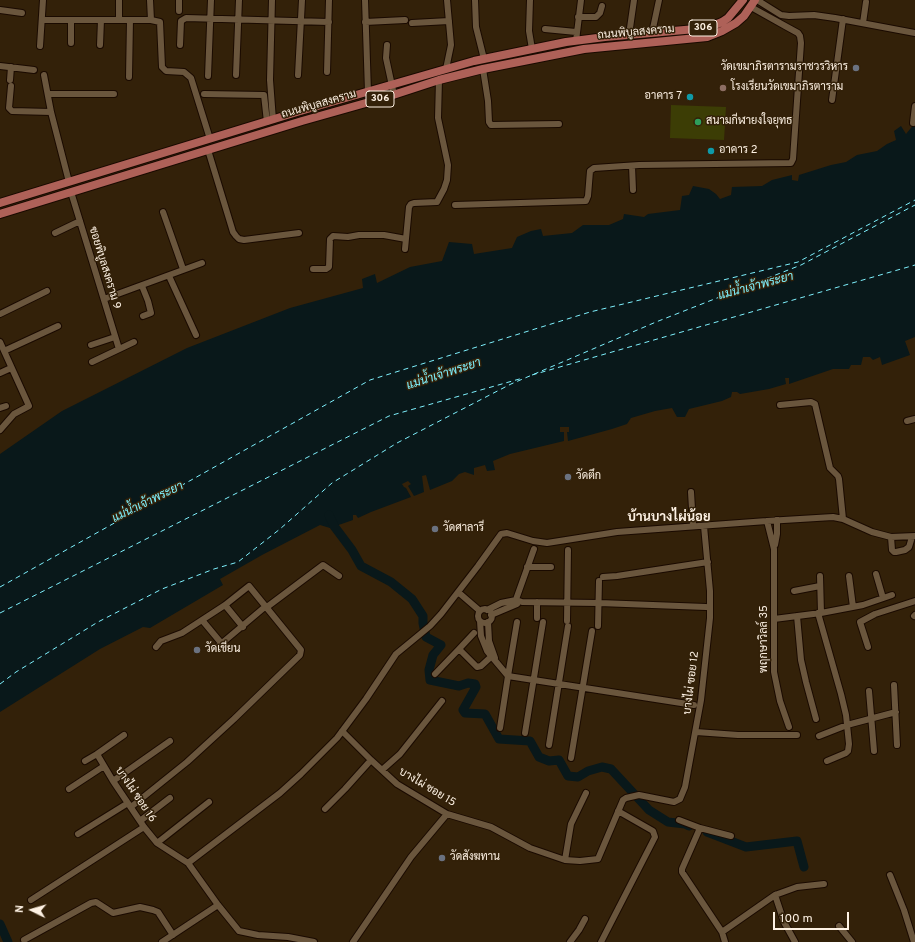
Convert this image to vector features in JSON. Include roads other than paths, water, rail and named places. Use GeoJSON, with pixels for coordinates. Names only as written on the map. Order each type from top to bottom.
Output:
{"type":"FeatureCollection","features":[{"type":"Feature","properties":{"kind":"main road","name":"ถนนพิบูลสงคราม"},"geometry":{"type":"LineString","coordinates":[[0,203],[446,68],[532,49],[576,36],[652,33],[714,26],[728,18],[743,0]]}},
{"type":"Feature","properties":{"kind":"main road","name":"ถนนพิบูลสงคราม"},"geometry":{"type":"LineString","coordinates":[[0,214],[394,95],[439,80],[483,69],[584,49],[707,37],[736,23],[754,2]]}},
{"type":"Feature","properties":{"kind":"main road"},"geometry":{"type":"LineString","coordinates":[[410,79],[412,89]]}},
{"type":"Feature","properties":{"kind":"main road"},"geometry":{"type":"LineString","coordinates":[[69,182],[71,192]]}},
{"type":"Feature","properties":{"kind":"street"},"geometry":{"type":"LineString","coordinates":[[40,46],[43,0]]}},
{"type":"Feature","properties":{"kind":"street"},"geometry":{"type":"LineString","coordinates":[[119,0],[119,20]]}},
{"type":"Feature","properties":{"kind":"street"},"geometry":{"type":"LineString","coordinates":[[150,0],[151,20]]}},
{"type":"Feature","properties":{"kind":"street"},"geometry":{"type":"LineString","coordinates":[[179,11],[180,0]]}},
{"type":"Feature","properties":{"kind":"street"},"geometry":{"type":"LineString","coordinates":[[208,76],[211,0]]}},
{"type":"Feature","properties":{"kind":"street"},"geometry":{"type":"LineString","coordinates":[[236,75],[239,0]]}},
{"type":"Feature","properties":{"kind":"street"},"geometry":{"type":"LineString","coordinates":[[270,121],[272,0]]}},
{"type":"Feature","properties":{"kind":"street"},"geometry":{"type":"LineString","coordinates":[[298,75],[302,0]]}},
{"type":"Feature","properties":{"kind":"street"},"geometry":{"type":"LineString","coordinates":[[327,72],[329,0]]}},
{"type":"Feature","properties":{"kind":"street"},"geometry":{"type":"LineString","coordinates":[[365,0],[368,92]]}},
{"type":"Feature","properties":{"kind":"street"},"geometry":{"type":"LineString","coordinates":[[446,68],[451,45],[447,0]]}},
{"type":"Feature","properties":{"kind":"street"},"geometry":{"type":"LineString","coordinates":[[474,0],[476,27],[484,59]]}},
{"type":"Feature","properties":{"kind":"street"},"geometry":{"type":"LineString","coordinates":[[530,0],[529,30],[532,49]]}},
{"type":"Feature","properties":{"kind":"street"},"geometry":{"type":"LineString","coordinates":[[545,29],[576,36],[581,0]]}},
{"type":"Feature","properties":{"kind":"street"},"geometry":{"type":"LineString","coordinates":[[629,34],[634,0]]}},
{"type":"Feature","properties":{"kind":"street"},"geometry":{"type":"LineString","coordinates":[[652,33],[659,0]]}},
{"type":"Feature","properties":{"kind":"street"},"geometry":{"type":"LineString","coordinates":[[754,2],[784,15],[814,15],[915,33]]}},
{"type":"Feature","properties":{"kind":"street"},"geometry":{"type":"LineString","coordinates":[[455,205],[586,200],[588,196],[590,171],[592,169],[632,166],[791,163],[793,159],[802,43],[798,33],[784,25],[754,2]]}},
{"type":"Feature","properties":{"kind":"street"},"geometry":{"type":"LineString","coordinates":[[863,23],[866,2]]}},
{"type":"Feature","properties":{"kind":"street"},"geometry":{"type":"LineString","coordinates":[[578,17],[596,17],[600,14],[602,6]]}},
{"type":"Feature","properties":{"kind":"street"},"geometry":{"type":"LineString","coordinates":[[0,10],[22,13]]}},
{"type":"Feature","properties":{"kind":"street"},"geometry":{"type":"LineString","coordinates":[[784,15],[784,25]]}},
{"type":"Feature","properties":{"kind":"street"},"geometry":{"type":"LineString","coordinates":[[180,45],[182,19],[186,18],[301,20],[329,22]]}},
{"type":"Feature","properties":{"kind":"street"},"geometry":{"type":"LineString","coordinates":[[832,100],[843,19]]}},
{"type":"Feature","properties":{"kind":"street"},"geometry":{"type":"LineString","coordinates":[[42,20],[151,20],[160,22],[162,67],[166,71],[184,72],[191,78],[210,139]]}},
{"type":"Feature","properties":{"kind":"street"},"geometry":{"type":"LineString","coordinates":[[71,20],[71,43]]}},
{"type":"Feature","properties":{"kind":"street"},"geometry":{"type":"LineString","coordinates":[[100,45],[101,20]]}},
{"type":"Feature","properties":{"kind":"street"},"geometry":{"type":"LineString","coordinates":[[129,77],[130,20]]}},
{"type":"Feature","properties":{"kind":"street"},"geometry":{"type":"LineString","coordinates":[[366,22],[405,20]]}},
{"type":"Feature","properties":{"kind":"street"},"geometry":{"type":"LineString","coordinates":[[412,23],[449,21]]}},
{"type":"Feature","properties":{"kind":"street"},"geometry":{"type":"LineString","coordinates":[[387,45],[386,56],[394,95]]}},
{"type":"Feature","properties":{"kind":"street"},"geometry":{"type":"LineString","coordinates":[[0,66],[34,70]]}},
{"type":"Feature","properties":{"kind":"street"},"geometry":{"type":"LineString","coordinates":[[11,67],[9,106],[12,112],[51,112]]}},
{"type":"Feature","properties":{"kind":"street"},"geometry":{"type":"LineString","coordinates":[[483,69],[488,101],[489,122],[491,125],[559,124]]}},
{"type":"Feature","properties":{"kind":"street"},"geometry":{"type":"LineString","coordinates":[[44,75],[51,112],[69,182]]}},
{"type":"Feature","properties":{"kind":"street"},"geometry":{"type":"LineString","coordinates":[[405,249],[411,204],[437,202],[447,180],[448,165],[438,118],[439,80]]}},
{"type":"Feature","properties":{"kind":"street"},"geometry":{"type":"LineString","coordinates":[[48,94],[114,94]]}},
{"type":"Feature","properties":{"kind":"street"},"geometry":{"type":"LineString","coordinates":[[204,94],[264,95],[270,121]]}},
{"type":"Feature","properties":{"kind":"street"},"geometry":{"type":"LineString","coordinates":[[913,123],[915,106]]}},
{"type":"Feature","properties":{"kind":"street"},"geometry":{"type":"LineString","coordinates":[[208,150],[233,232],[239,239],[244,240],[299,233]]}},
{"type":"Feature","properties":{"kind":"street"},"geometry":{"type":"LineString","coordinates":[[632,166],[633,190]]}},
{"type":"Feature","properties":{"kind":"street","name":"ซอยพิบูลสงคราม 9"},"geometry":{"type":"LineString","coordinates":[[71,192],[119,349]]}},
{"type":"Feature","properties":{"kind":"street"},"geometry":{"type":"LineString","coordinates":[[163,212],[184,270]]}},
{"type":"Feature","properties":{"kind":"street"},"geometry":{"type":"LineString","coordinates":[[55,233],[80,222]]}},
{"type":"Feature","properties":{"kind":"street"},"geometry":{"type":"LineString","coordinates":[[313,269],[326,269],[329,267],[330,238],[333,236],[384,236],[406,239]]}},
{"type":"Feature","properties":{"kind":"street"},"geometry":{"type":"LineString","coordinates":[[104,299],[202,263]]}},
{"type":"Feature","properties":{"kind":"street"},"geometry":{"type":"LineString","coordinates":[[169,276],[196,334]]}},
{"type":"Feature","properties":{"kind":"street"},"geometry":{"type":"LineString","coordinates":[[142,286],[151,313],[143,316]]}},
{"type":"Feature","properties":{"kind":"street"},"geometry":{"type":"LineString","coordinates":[[0,314],[47,291]]}},
{"type":"Feature","properties":{"kind":"street"},"geometry":{"type":"LineString","coordinates":[[4,351],[58,326]]}},
{"type":"Feature","properties":{"kind":"street"},"geometry":{"type":"LineString","coordinates":[[91,345],[115,337]]}},
{"type":"Feature","properties":{"kind":"street"},"geometry":{"type":"LineString","coordinates":[[0,342],[29,406],[14,414],[0,430]]}},
{"type":"Feature","properties":{"kind":"street"},"geometry":{"type":"LineString","coordinates":[[92,362],[134,342]]}},
{"type":"Feature","properties":{"kind":"street"},"geometry":{"type":"LineString","coordinates":[[0,373],[11,368]]}},
{"type":"Feature","properties":{"kind":"street"},"geometry":{"type":"LineString","coordinates":[[780,405],[811,402],[815,404],[830,468],[839,478],[843,518]]}},
{"type":"Feature","properties":{"kind":"street"},"geometry":{"type":"LineString","coordinates":[[907,421],[915,419]]}},
{"type":"Feature","properties":{"kind":"street"},"geometry":{"type":"LineString","coordinates":[[691,492],[693,526]]}},
{"type":"Feature","properties":{"kind":"street"},"geometry":{"type":"LineString","coordinates":[[314,942],[298,938],[280,939],[241,932],[218,905],[188,863],[280,793],[301,774],[342,731],[366,699],[396,654],[430,626],[478,566],[499,535],[504,533],[547,543],[617,532],[833,517],[843,518],[872,532],[891,537],[914,536],[909,548],[896,552],[892,550],[891,537]]}},
{"type":"Feature","properties":{"kind":"street","name":"พฤกษาวิลล์ 35"},"geometry":{"type":"LineString","coordinates":[[777,520],[777,534],[774,549],[773,656],[776,685],[789,727]]}},
{"type":"Feature","properties":{"kind":"street","name":"พฤกษาวิลล์ 35"},"geometry":{"type":"LineString","coordinates":[[767,521],[774,549]]}},
{"type":"Feature","properties":{"kind":"street","name":"บางไผ่ ซอย 12"},"geometry":{"type":"LineString","coordinates":[[639,795],[674,802],[680,799],[685,787],[702,700],[710,618],[710,591],[704,526]]}},
{"type":"Feature","properties":{"kind":"street"},"geometry":{"type":"LineString","coordinates":[[517,602],[534,549]]}},
{"type":"Feature","properties":{"kind":"street"},"geometry":{"type":"LineString","coordinates":[[549,745],[568,623],[568,550]]}},
{"type":"Feature","properties":{"kind":"street"},"geometry":{"type":"LineString","coordinates":[[598,626],[601,579],[708,562]]}},
{"type":"Feature","properties":{"kind":"street"},"geometry":{"type":"LineString","coordinates":[[216,649],[267,607],[319,568],[323,566],[339,576]]}},
{"type":"Feature","properties":{"kind":"street"},"geometry":{"type":"LineString","coordinates":[[528,566],[551,567]]}},
{"type":"Feature","properties":{"kind":"street"},"geometry":{"type":"LineString","coordinates":[[876,574],[882,598]]}},
{"type":"Feature","properties":{"kind":"street"},"geometry":{"type":"LineString","coordinates":[[820,576],[819,613],[841,694],[849,744],[848,751],[827,761]]}},
{"type":"Feature","properties":{"kind":"street"},"geometry":{"type":"LineString","coordinates":[[849,576],[853,607]]}},
{"type":"Feature","properties":{"kind":"street"},"geometry":{"type":"LineString","coordinates":[[78,834],[130,805],[187,762],[300,655],[300,647],[249,586],[225,605],[182,634],[161,641],[156,647]]}},
{"type":"Feature","properties":{"kind":"street"},"geometry":{"type":"LineString","coordinates":[[794,591],[820,586]]}},
{"type":"Feature","properties":{"kind":"street"},"geometry":{"type":"LineString","coordinates":[[458,592],[486,612],[490,620],[488,622],[489,641],[492,655]]}},
{"type":"Feature","properties":{"kind":"street"},"geometry":{"type":"LineString","coordinates":[[774,619],[853,607],[871,603],[892,595]]}},
{"type":"Feature","properties":{"kind":"street"},"geometry":{"type":"LineString","coordinates":[[868,647],[860,622],[875,614],[915,601]]}},
{"type":"Feature","properties":{"kind":"street"},"geometry":{"type":"LineString","coordinates":[[694,705],[583,689],[508,676],[484,645],[478,616],[501,603],[517,602],[706,607]]}},
{"type":"Feature","properties":{"kind":"street"},"geometry":{"type":"LineString","coordinates":[[537,602],[537,618]]}},
{"type":"Feature","properties":{"kind":"street"},"geometry":{"type":"LineString","coordinates":[[225,605],[243,627]]}},
{"type":"Feature","properties":{"kind":"street"},"geometry":{"type":"LineString","coordinates":[[798,616],[801,660],[816,719]]}},
{"type":"Feature","properties":{"kind":"street"},"geometry":{"type":"LineString","coordinates":[[202,620],[222,644]]}},
{"type":"Feature","properties":{"kind":"street"},"geometry":{"type":"LineString","coordinates":[[480,621],[482,623],[488,622]]}},
{"type":"Feature","properties":{"kind":"street"},"geometry":{"type":"LineString","coordinates":[[500,728],[516,622]]}},
{"type":"Feature","properties":{"kind":"street"},"geometry":{"type":"LineString","coordinates":[[525,733],[543,622]]}},
{"type":"Feature","properties":{"kind":"street"},"geometry":{"type":"LineString","coordinates":[[571,758],[592,631]]}},
{"type":"Feature","properties":{"kind":"street"},"geometry":{"type":"LineString","coordinates":[[435,674],[474,633]]}},
{"type":"Feature","properties":{"kind":"street"},"geometry":{"type":"LineString","coordinates":[[459,650],[477,667],[481,666],[492,655]]}},
{"type":"Feature","properties":{"kind":"street"},"geometry":{"type":"LineString","coordinates":[[894,685],[897,745]]}},
{"type":"Feature","properties":{"kind":"street"},"geometry":{"type":"LineString","coordinates":[[869,691],[874,751]]}},
{"type":"Feature","properties":{"kind":"street"},"geometry":{"type":"LineString","coordinates":[[382,770],[400,754],[442,701]]}},
{"type":"Feature","properties":{"kind":"street"},"geometry":{"type":"LineString","coordinates":[[819,736],[847,725],[896,712]]}},
{"type":"Feature","properties":{"kind":"street","name":"บางไผ่ ซอย 15"},"geometry":{"type":"LineString","coordinates":[[342,731],[371,760],[403,788],[447,814],[491,827],[530,848],[565,860],[580,861],[598,859],[621,803],[626,798],[639,795]]}},
{"type":"Feature","properties":{"kind":"street"},"geometry":{"type":"LineString","coordinates":[[696,732],[738,736],[797,735]]}},
{"type":"Feature","properties":{"kind":"street"},"geometry":{"type":"LineString","coordinates":[[85,761],[124,735]]}},
{"type":"Feature","properties":{"kind":"street"},"geometry":{"type":"LineString","coordinates":[[113,781],[170,741]]}},
{"type":"Feature","properties":{"kind":"street","name":"บางไผ่ ซอย 16"},"geometry":{"type":"LineString","coordinates":[[97,754],[144,827],[157,843],[188,863]]}},
{"type":"Feature","properties":{"kind":"street"},"geometry":{"type":"LineString","coordinates":[[325,809],[371,760]]}},
{"type":"Feature","properties":{"kind":"street"},"geometry":{"type":"LineString","coordinates":[[69,789],[104,766]]}},
{"type":"Feature","properties":{"kind":"street"},"geometry":{"type":"LineString","coordinates":[[565,860],[569,829],[574,815],[586,793]]}},
{"type":"Feature","properties":{"kind":"street"},"geometry":{"type":"LineString","coordinates":[[140,820],[170,798]]}},
{"type":"Feature","properties":{"kind":"street"},"geometry":{"type":"LineString","coordinates":[[157,843],[209,802]]}},
{"type":"Feature","properties":{"kind":"street"},"geometry":{"type":"LineString","coordinates":[[601,942],[655,837],[653,831],[618,810]]}},
{"type":"Feature","properties":{"kind":"street"},"geometry":{"type":"LineString","coordinates":[[353,942],[412,858],[447,814]]}},
{"type":"Feature","properties":{"kind":"street"},"geometry":{"type":"LineString","coordinates":[[679,820],[699,831],[731,836]]}},
{"type":"Feature","properties":{"kind":"street"},"geometry":{"type":"LineString","coordinates":[[31,900],[144,827]]}},
{"type":"Feature","properties":{"kind":"street"},"geometry":{"type":"LineString","coordinates":[[699,831],[683,866],[682,872],[722,932],[725,942]]}},
{"type":"Feature","properties":{"kind":"street"},"geometry":{"type":"LineString","coordinates":[[890,875],[904,910],[914,942]]}},
{"type":"Feature","properties":{"kind":"street"},"geometry":{"type":"LineString","coordinates":[[722,932],[775,895],[797,887],[824,884]]}},
{"type":"Feature","properties":{"kind":"street"},"geometry":{"type":"LineString","coordinates":[[775,895],[784,922],[795,942]]}},
{"type":"Feature","properties":{"kind":"street"},"geometry":{"type":"LineString","coordinates":[[24,940],[91,903],[96,902],[113,913],[140,907],[158,912],[173,935]]}},
{"type":"Feature","properties":{"kind":"street"},"geometry":{"type":"LineString","coordinates":[[162,942],[218,905]]}},
{"type":"Feature","properties":{"kind":"street"},"geometry":{"type":"LineString","coordinates":[[570,942],[585,919]]}},
{"type":"Feature","properties":{"kind":"street"},"geometry":{"type":"LineString","coordinates":[[839,926],[852,942]]}},
{"type":"Feature","properties":{"kind":"water","name":"แม่น้ำเจ้าพระยา"},"geometry":{"type":"Polygon","coordinates":[[[915,123],[915,337],[905,341],[910,355],[882,365],[880,357],[873,360],[870,357],[863,357],[861,365],[851,365],[849,369],[833,369],[789,384],[789,378],[785,378],[786,384],[769,389],[740,394],[737,392],[732,392],[731,397],[722,401],[689,409],[685,417],[677,417],[672,408],[655,411],[631,418],[627,424],[568,441],[567,432],[569,432],[569,427],[560,427],[560,432],[564,432],[564,441],[510,454],[493,461],[495,470],[487,471],[485,465],[474,468],[474,475],[465,472],[459,474],[452,481],[430,490],[426,475],[422,476],[424,492],[414,496],[408,486],[411,484],[408,481],[402,484],[411,497],[358,518],[356,515],[353,515],[353,520],[330,528],[320,525],[262,555],[220,579],[223,585],[150,628],[143,627],[100,649],[0,712],[0,454],[62,411],[187,348],[290,308],[363,288],[362,279],[375,274],[377,283],[410,267],[442,261],[449,242],[472,244],[474,254],[512,248],[517,237],[531,231],[541,229],[543,236],[572,233],[583,225],[609,225],[623,219],[624,214],[644,217],[648,214],[680,210],[682,196],[689,195],[693,186],[709,189],[720,199],[731,195],[732,187],[762,186],[772,180],[792,175],[792,180],[798,181],[799,175],[846,162],[857,155],[877,151],[896,140],[894,131],[901,126],[906,134],[915,123]]]}},
{"type":"Feature","properties":{"kind":"waterway"},"geometry":{"type":"LineString","coordinates":[[329,515],[334,526],[352,550],[361,566],[391,582],[412,599],[423,616],[426,637],[441,645],[433,655],[429,670],[430,680],[459,686],[468,683],[475,684],[476,687],[463,710],[465,713],[485,714],[499,739],[530,741],[539,757],[549,761],[559,760],[568,776],[578,777],[588,771],[602,767],[611,769],[649,810],[668,822],[685,824],[689,826]]}},
{"type":"Feature","properties":{"kind":"waterway"},"geometry":{"type":"LineString","coordinates":[[707,832],[746,847],[797,841],[804,867]]}},
{"type":"Feature","properties":{"kind":"waterway"},"geometry":{"type":"LineString","coordinates":[[0,924],[8,942]]}},
{"type":"Feature","properties":{"kind":"place","name":"วัดเขมาภิรตารามราชวรวิหาร"},"geometry":{"type":"Point","coordinates":[856,68]}},
{"type":"Feature","properties":{"kind":"place","name":"โรงเรียนวัดเขมาภิรตาราม"},"geometry":{"type":"Point","coordinates":[723,88]}},
{"type":"Feature","properties":{"kind":"place","name":"อาคาร 7"},"geometry":{"type":"Point","coordinates":[690,97]}},
{"type":"Feature","properties":{"kind":"place","name":"สนามกีฬายงใจยุทธ"},"geometry":{"type":"Point","coordinates":[698,122]}},
{"type":"Feature","properties":{"kind":"place","name":"อาคาร 2"},"geometry":{"type":"Point","coordinates":[711,151]}},
{"type":"Feature","properties":{"kind":"place","name":"วัดตึก"},"geometry":{"type":"Point","coordinates":[568,477]}},
{"type":"Feature","properties":{"kind":"place","name":"วัดศาลารี"},"geometry":{"type":"Point","coordinates":[435,529]}},
{"type":"Feature","properties":{"kind":"place","name":"วัดเขียน"},"geometry":{"type":"Point","coordinates":[197,650]}},
{"type":"Feature","properties":{"kind":"place","name":"วัดสังฆทาน"},"geometry":{"type":"Point","coordinates":[442,858]}},
{"type":"Feature","properties":{"kind":"district","name":"บ้านบางไผ่น้อย"},"geometry":{"type":"Point","coordinates":[669,518]}}]}
